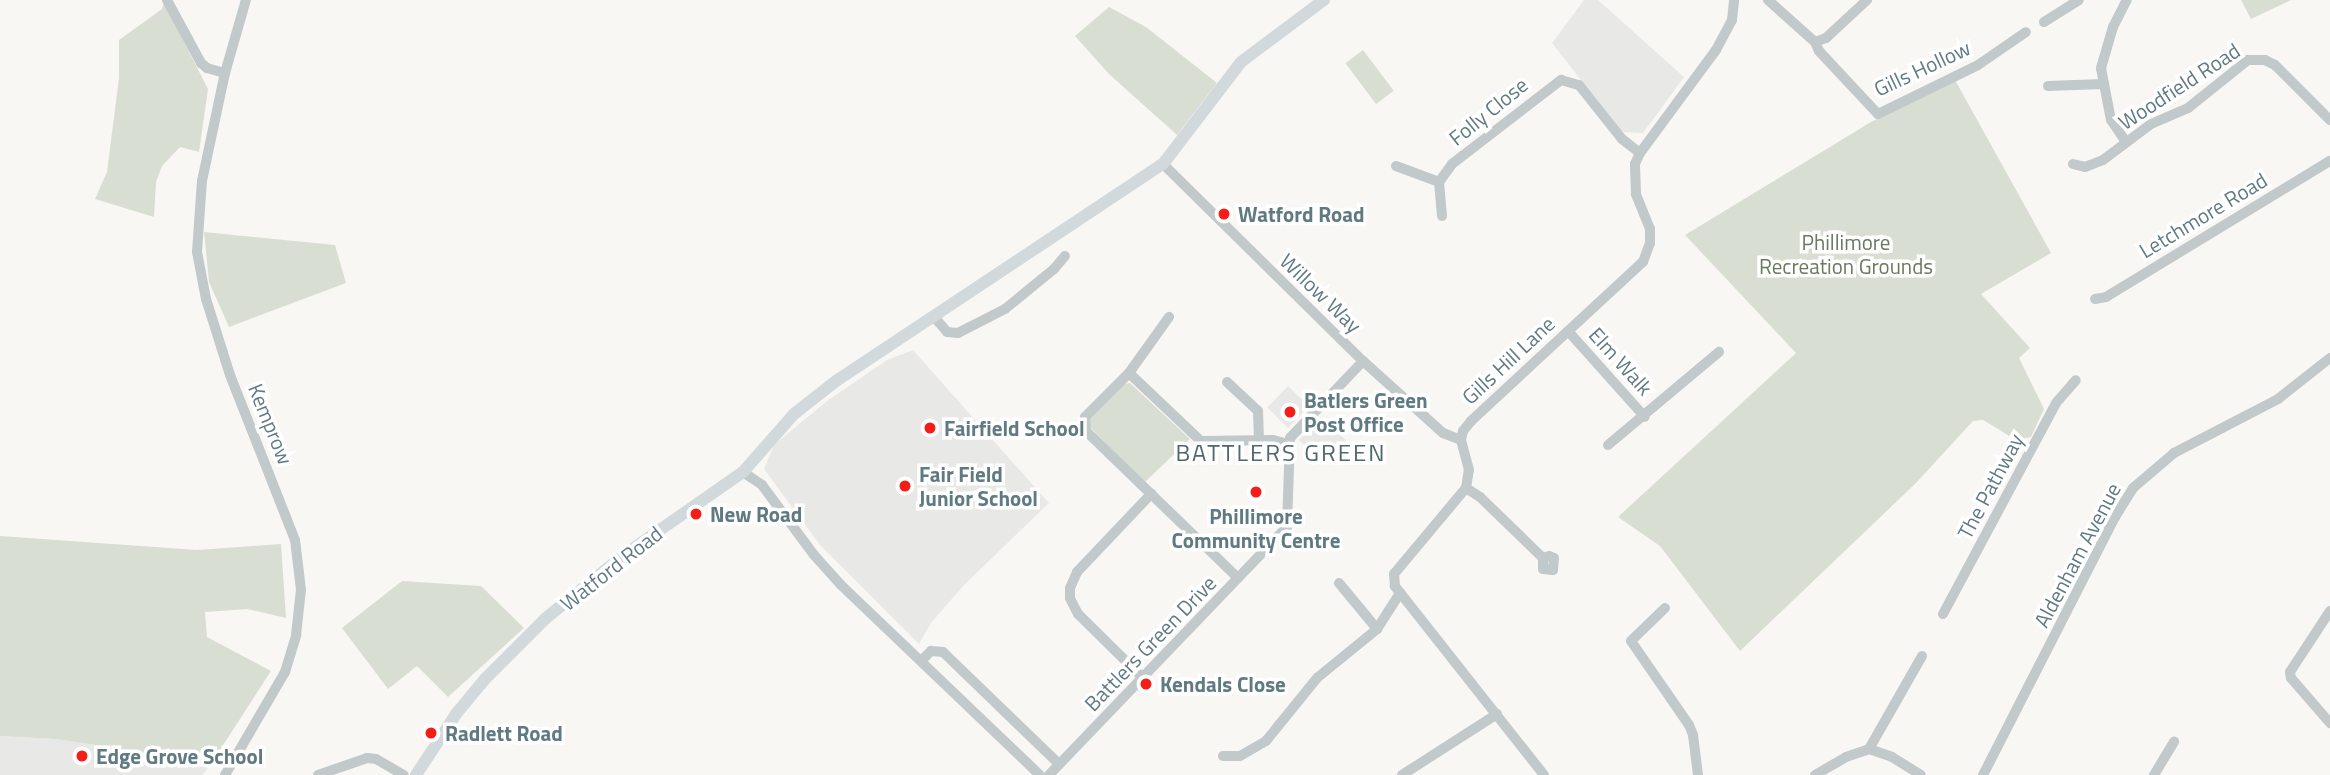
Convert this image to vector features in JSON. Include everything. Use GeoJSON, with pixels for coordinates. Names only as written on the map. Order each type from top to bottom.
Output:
{"type":"FeatureCollection","features":[{"type":"Feature","properties":{"kind":"main road","name":"Watford Road"},"geometry":{"type":"LineString","coordinates":[[416,775],[463,705],[537,627],[625,555],[743,472],[766,443],[825,389],[1163,164],[1241,62],[1324,0]]}},
{"type":"Feature","properties":{"kind":"street"},"geometry":{"type":"LineString","coordinates":[[167,0],[201,63],[207,68],[225,73]]}},
{"type":"Feature","properties":{"kind":"street","name":"Kemprow"},"geometry":{"type":"LineString","coordinates":[[225,775],[285,672],[296,635],[301,590],[295,540],[230,375],[206,299],[197,252],[202,181],[225,73],[246,0]]}},
{"type":"Feature","properties":{"kind":"street","name":"Gills Hill Lane"},"geometry":{"type":"LineString","coordinates":[[1461,440],[1463,431],[1471,421],[1637,269],[1647,252],[1648,220],[1634,185],[1635,164],[1640,153],[1716,50],[1732,20],[1734,0]]}},
{"type":"Feature","properties":{"kind":"street"},"geometry":{"type":"LineString","coordinates":[[1768,0],[1815,42],[1826,38],[1867,0]]}},
{"type":"Feature","properties":{"kind":"street"},"geometry":{"type":"LineString","coordinates":[[2044,22],[2080,0]]}},
{"type":"Feature","properties":{"kind":"street"},"geometry":{"type":"LineString","coordinates":[[2126,142],[2111,120],[2103,84],[2102,60],[2113,27],[2127,0]]}},
{"type":"Feature","properties":{"kind":"street","name":"Gills Hollow"},"geometry":{"type":"LineString","coordinates":[[1815,42],[1819,51],[1878,114],[1978,65],[2026,32]]}},
{"type":"Feature","properties":{"kind":"street","name":"Woodfield Road"},"geometry":{"type":"LineString","coordinates":[[2073,164],[2085,167],[2103,160],[2151,124],[2188,108],[2248,60],[2265,60],[2275,65],[2330,120]]}},
{"type":"Feature","properties":{"kind":"street","name":"Folly Close"},"geometry":{"type":"LineString","coordinates":[[1438,182],[1452,164],[1555,82],[1567,80],[1580,85],[1622,139],[1640,153]]}},
{"type":"Feature","properties":{"kind":"street"},"geometry":{"type":"LineString","coordinates":[[2048,86],[2103,84]]}},
{"type":"Feature","properties":{"kind":"street","name":"Letchmore Road"},"geometry":{"type":"LineString","coordinates":[[2095,299],[2106,297],[2330,161]]}},
{"type":"Feature","properties":{"kind":"street","name":"Willow Way"},"geometry":{"type":"LineString","coordinates":[[1163,164],[1363,360],[1443,433],[1461,440]]}},
{"type":"Feature","properties":{"kind":"street"},"geometry":{"type":"LineString","coordinates":[[1396,166],[1438,182],[1442,216]]}},
{"type":"Feature","properties":{"kind":"street"},"geometry":{"type":"LineString","coordinates":[[935,318],[947,332],[958,333],[1005,309],[1054,270],[1065,256]]}},
{"type":"Feature","properties":{"kind":"street"},"geometry":{"type":"LineString","coordinates":[[1169,317],[1129,373],[1085,417],[1084,427],[1238,578]]}},
{"type":"Feature","properties":{"kind":"street","name":"Elm Walk"},"geometry":{"type":"LineString","coordinates":[[1568,331],[1645,417]]}},
{"type":"Feature","properties":{"kind":"street","name":"Elm Walk"},"geometry":{"type":"LineString","coordinates":[[1608,446],[1718,352]]}},
{"type":"Feature","properties":{"kind":"street","name":"Aldenham Avenue"},"geometry":{"type":"LineString","coordinates":[[1983,775],[2133,488],[2175,453],[2278,399],[2330,358]]}},
{"type":"Feature","properties":{"kind":"street"},"geometry":{"type":"LineString","coordinates":[[1129,373],[1201,441],[1259,440],[1288,444],[1293,433],[1363,360]]}},
{"type":"Feature","properties":{"kind":"street","name":"The Pathway"},"geometry":{"type":"LineString","coordinates":[[1943,614],[2056,403],[2077,380]]}},
{"type":"Feature","properties":{"kind":"street"},"geometry":{"type":"LineString","coordinates":[[1227,382],[1258,411],[1259,440]]}},
{"type":"Feature","properties":{"kind":"street"},"geometry":{"type":"LineString","coordinates":[[1461,440],[1469,470],[1466,488],[1399,566],[1394,580],[1400,593],[1544,775]]}},
{"type":"Feature","properties":{"kind":"street","name":"Battlers Green Drive"},"geometry":{"type":"LineString","coordinates":[[1049,775],[1287,527],[1288,444]]}},
{"type":"Feature","properties":{"kind":"street"},"geometry":{"type":"LineString","coordinates":[[743,472],[762,485],[814,555],[841,585],[1040,775]]}},
{"type":"Feature","properties":{"kind":"street"},"geometry":{"type":"LineString","coordinates":[[1466,488],[1480,497],[1543,558]]}},
{"type":"Feature","properties":{"kind":"street"},"geometry":{"type":"LineString","coordinates":[[1143,678],[1078,614],[1070,598],[1070,588],[1077,572],[1151,494]]}},
{"type":"Feature","properties":{"kind":"street"},"geometry":{"type":"LineString","coordinates":[[1339,583],[1377,629]]}},
{"type":"Feature","properties":{"kind":"street"},"geometry":{"type":"LineString","coordinates":[[1223,756],[1240,756],[1266,741],[1317,678],[1377,629],[1400,593]]}},
{"type":"Feature","properties":{"kind":"street"},"geometry":{"type":"LineString","coordinates":[[1665,608],[1631,641],[1689,725],[1693,735],[1698,775]]}},
{"type":"Feature","properties":{"kind":"street"},"geometry":{"type":"LineString","coordinates":[[2330,611],[2290,672],[2291,678],[2330,723]]}},
{"type":"Feature","properties":{"kind":"street"},"geometry":{"type":"LineString","coordinates":[[922,660],[931,651],[943,652],[1059,764]]}},
{"type":"Feature","properties":{"kind":"street"},"geometry":{"type":"LineString","coordinates":[[1869,749],[1922,656]]}},
{"type":"Feature","properties":{"kind":"street"},"geometry":{"type":"LineString","coordinates":[[1402,775],[1497,714]]}},
{"type":"Feature","properties":{"kind":"street"},"geometry":{"type":"LineString","coordinates":[[2154,775],[2174,742]]}},
{"type":"Feature","properties":{"kind":"street"},"geometry":{"type":"LineString","coordinates":[[1815,775],[1846,757],[1869,749],[1892,757],[1921,775]]}},
{"type":"Feature","properties":{"kind":"street"},"geometry":{"type":"LineString","coordinates":[[318,775],[367,758],[376,759],[404,775]]}},
{"type":"Feature","properties":{"kind":"shaded area"},"geometry":{"type":"Polygon","coordinates":[[[1584,0],[1598,0],[1684,77],[1643,133],[1622,132],[1552,43],[1584,0]]]}},
{"type":"Feature","properties":{"kind":"shaded area","name":"Fair Field Junior School"},"geometry":{"type":"Polygon","coordinates":[[[913,350],[1049,503],[964,585],[931,623],[919,644],[820,545],[764,469],[774,445],[827,401],[887,360],[913,350]]]}},
{"type":"Feature","properties":{"kind":"shaded area"},"geometry":{"type":"Polygon","coordinates":[[[1288,386],[1309,406],[1288,428],[1267,408],[1288,386]]]}},
{"type":"Feature","properties":{"kind":"shaded area"},"geometry":{"type":"Polygon","coordinates":[[[1320,417],[1348,442],[1339,453],[1312,452],[1299,440],[1320,417]]]}},
{"type":"Feature","properties":{"kind":"shaded area","name":"Edge Grove School"},"geometry":{"type":"Polygon","coordinates":[[[0,736],[55,739],[136,751],[209,767],[202,775],[0,775],[0,736]]]}},
{"type":"Feature","properties":{"kind":"green space"},"geometry":{"type":"Polygon","coordinates":[[[2241,0],[2291,0],[2251,19],[2241,0]]]}},
{"type":"Feature","properties":{"kind":"green space"},"geometry":{"type":"Polygon","coordinates":[[[164,3],[208,89],[199,152],[180,147],[162,166],[156,182],[154,217],[95,199],[107,172],[119,78],[119,40],[162,9],[164,3]]]}},
{"type":"Feature","properties":{"kind":"green space"},"geometry":{"type":"Polygon","coordinates":[[[1109,7],[1146,27],[1217,83],[1177,135],[1109,74],[1075,36],[1109,7]]]}},
{"type":"Feature","properties":{"kind":"green space"},"geometry":{"type":"Polygon","coordinates":[[[1363,50],[1394,91],[1376,104],[1345,63],[1363,50]]]}},
{"type":"Feature","properties":{"kind":"green space","name":"Phillimore Recreation Grounds"},"geometry":{"type":"Polygon","coordinates":[[[1955,80],[2051,253],[1981,294],[2030,348],[2019,358],[2044,409],[2031,437],[2016,440],[1983,420],[1973,421],[1916,483],[1740,651],[1660,546],[1618,517],[1796,353],[1685,235],[1871,122],[1955,80]]]}},
{"type":"Feature","properties":{"kind":"green space"},"geometry":{"type":"Polygon","coordinates":[[[204,232],[335,245],[346,283],[229,327],[209,282],[204,232]]]}},
{"type":"Feature","properties":{"kind":"green space"},"geometry":{"type":"Polygon","coordinates":[[[1130,383],[1190,439],[1144,483],[1090,427],[1090,418],[1124,384],[1130,383]]]}},
{"type":"Feature","properties":{"kind":"green space"},"geometry":{"type":"Polygon","coordinates":[[[0,536],[197,550],[281,544],[286,618],[247,609],[205,612],[207,637],[271,671],[209,767],[136,751],[55,739],[0,736],[0,536]]]}},
{"type":"Feature","properties":{"kind":"green space"},"geometry":{"type":"Polygon","coordinates":[[[402,581],[481,586],[524,628],[448,697],[417,666],[388,689],[342,628],[402,581]]]}},
{"type":"Feature","properties":{"kind":"place","name":"Watford Road"},"geometry":{"type":"Point","coordinates":[1224,214]}},
{"type":"Feature","properties":{"kind":"place","name":"Batlers Green Post Office"},"geometry":{"type":"Point","coordinates":[1290,412]}},
{"type":"Feature","properties":{"kind":"place","name":"Fairfield School"},"geometry":{"type":"Point","coordinates":[930,428]}},
{"type":"Feature","properties":{"kind":"place","name":"Fair Field Junior School"},"geometry":{"type":"Point","coordinates":[905,486]}},
{"type":"Feature","properties":{"kind":"place","name":"Phillimore Community Centre"},"geometry":{"type":"Point","coordinates":[1256,492]}},
{"type":"Feature","properties":{"kind":"place","name":"New Road"},"geometry":{"type":"Point","coordinates":[696,514]}},
{"type":"Feature","properties":{"kind":"place","name":"Kendals Close"},"geometry":{"type":"Point","coordinates":[1146,684]}},
{"type":"Feature","properties":{"kind":"place","name":"Radlett Road"},"geometry":{"type":"Point","coordinates":[431,733]}},
{"type":"Feature","properties":{"kind":"place","name":"Edge Grove School"},"geometry":{"type":"Point","coordinates":[82,756]}},
{"type":"Feature","properties":{"kind":"district","name":"BATTLERS GREEN"},"geometry":{"type":"Point","coordinates":[1281,453]}}]}
